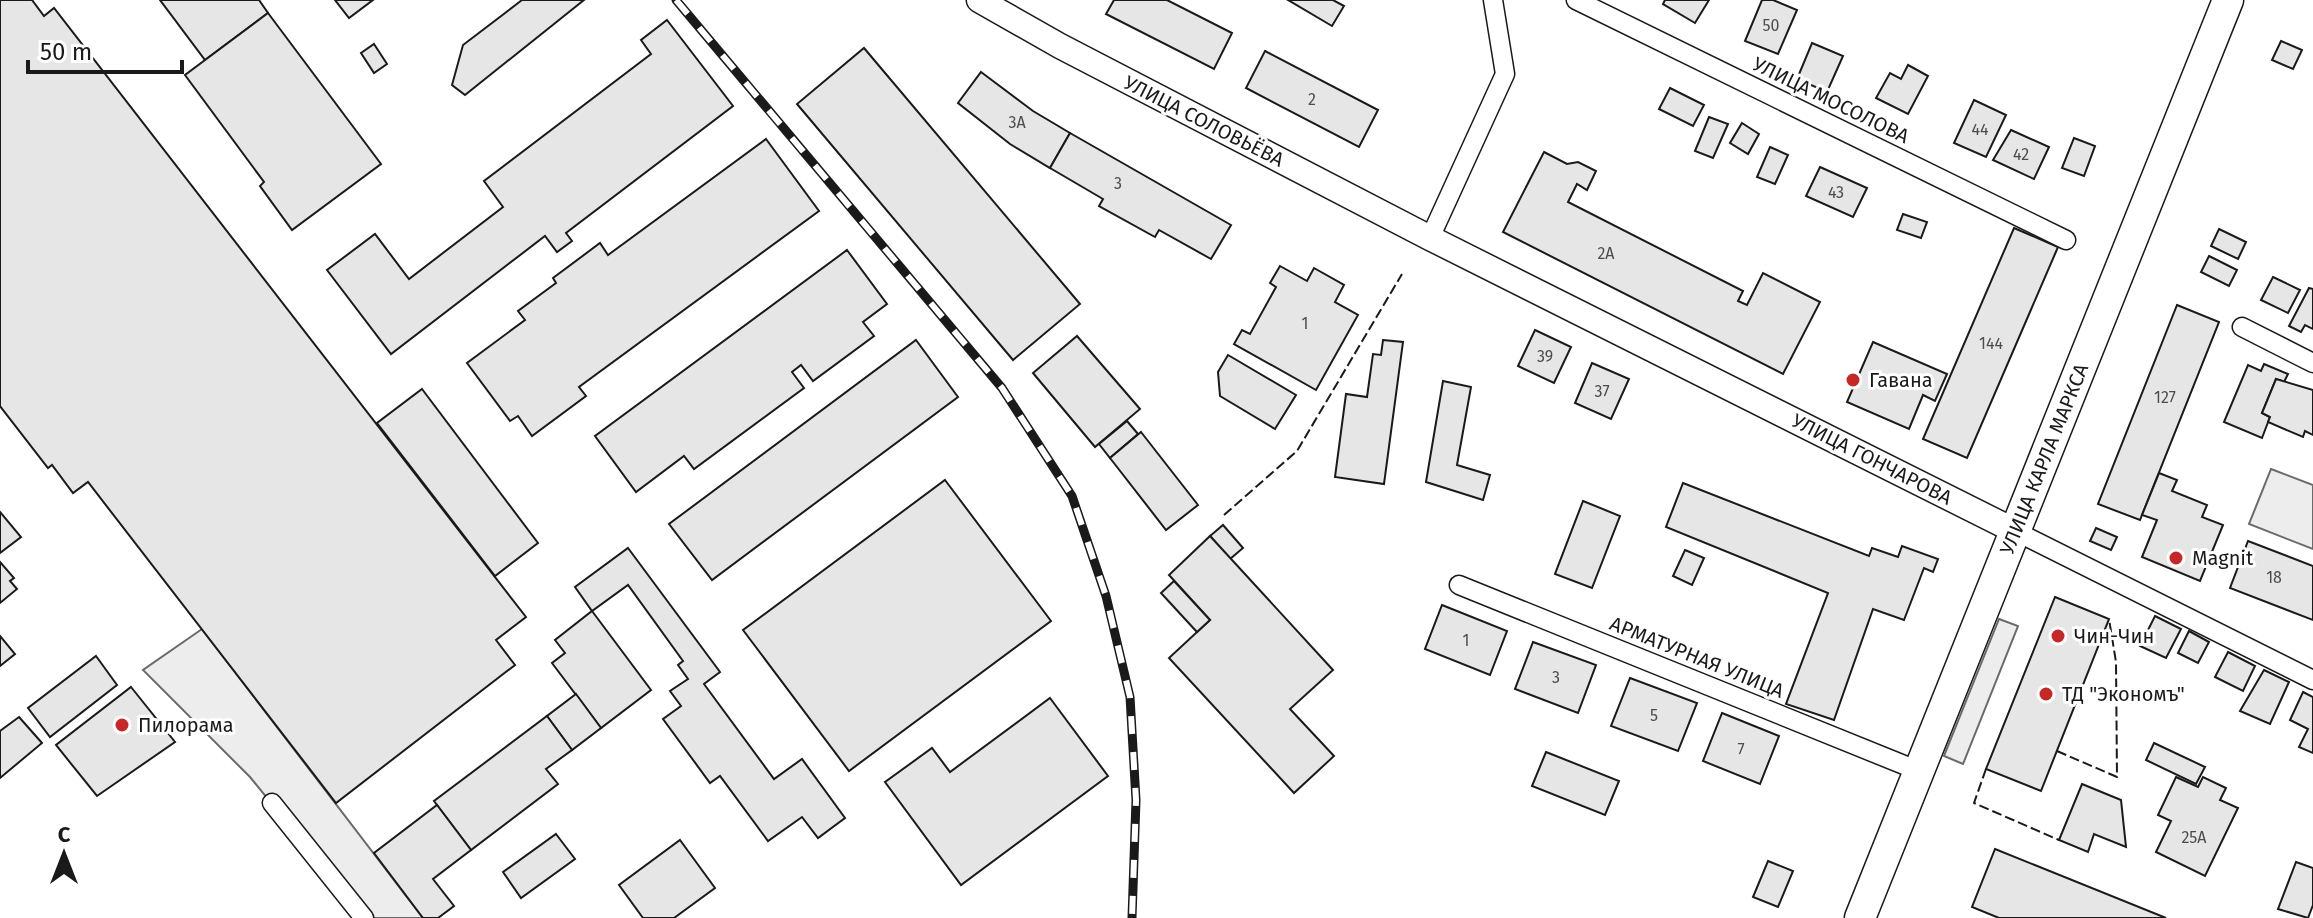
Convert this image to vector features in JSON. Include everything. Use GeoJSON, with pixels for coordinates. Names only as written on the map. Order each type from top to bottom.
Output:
{"type":"FeatureCollection","features":[{"type":"Feature","properties":{"kind":"main road","name":"УЛИЦА КАРЛА МАРКСА"},"geometry":{"type":"LineString","coordinates":[[1860,918],[2228,0]]}},
{"type":"Feature","properties":{"kind":"street","name":"УЛИЦА СОЛОВЬЁВА"},"geometry":{"type":"LineString","coordinates":[[979,0],[1060,46],[1430,238]]}},
{"type":"Feature","properties":{"kind":"street"},"geometry":{"type":"LineString","coordinates":[[1430,238],[1505,74],[1493,0]]}},
{"type":"Feature","properties":{"kind":"street","name":"УЛИЦА МОСОЛОВА"},"geometry":{"type":"LineString","coordinates":[[1576,0],[2066,240]]}},
{"type":"Feature","properties":{"kind":"street","name":"УЛИЦА ГОНЧАРОВА"},"geometry":{"type":"LineString","coordinates":[[1430,238],[2313,680]]}},
{"type":"Feature","properties":{"kind":"street"},"geometry":{"type":"LineString","coordinates":[[2242,327],[2313,363]]}},
{"type":"Feature","properties":{"kind":"street","name":"АРМАТУРНАЯ УЛИЦА"},"geometry":{"type":"LineString","coordinates":[[1459,585],[1919,771]]}},
{"type":"Feature","properties":{"kind":"street"},"geometry":{"type":"LineString","coordinates":[[272,803],[364,918]]}},
{"type":"Feature","properties":{"kind":"shaded area"},"geometry":{"type":"Polygon","coordinates":[[[2271,469],[2313,485],[2313,549],[2249,524],[2271,469]]]}},
{"type":"Feature","properties":{"kind":"shaded area"},"geometry":{"type":"Polygon","coordinates":[[[1999,619],[2018,626],[1963,764],[1944,756],[1999,619]]]}},
{"type":"Feature","properties":{"kind":"shaded area"},"geometry":{"type":"Polygon","coordinates":[[[202,629],[423,918],[364,918],[250,777],[143,670],[202,629]]]}},
{"type":"Feature","properties":{"kind":"building"},"geometry":{"type":"Polygon","coordinates":[[[0,0],[32,0],[44,16],[54,8],[526,617],[496,640],[515,665],[336,803],[88,482],[73,493],[52,465],[48,468],[0,406],[0,0]]]}},
{"type":"Feature","properties":{"kind":"building"},"geometry":{"type":"Polygon","coordinates":[[[160,0],[259,0],[268,13],[205,60],[160,0]]]}},
{"type":"Feature","properties":{"kind":"building"},"geometry":{"type":"Polygon","coordinates":[[[335,0],[373,0],[349,18],[335,0]]]}},
{"type":"Feature","properties":{"kind":"building"},"geometry":{"type":"Polygon","coordinates":[[[522,0],[584,0],[465,95],[452,85],[463,45],[522,0]]]}},
{"type":"Feature","properties":{"kind":"building"},"geometry":{"type":"Polygon","coordinates":[[[1114,0],[1167,0],[1232,33],[1214,69],[1106,14],[1114,0]]]}},
{"type":"Feature","properties":{"kind":"building"},"geometry":{"type":"Polygon","coordinates":[[[1288,0],[1333,0],[1344,6],[1332,26],[1288,0]]]}},
{"type":"Feature","properties":{"kind":"building"},"geometry":{"type":"Polygon","coordinates":[[[1665,0],[1709,0],[1695,23],[1663,4],[1665,0]]]}},
{"type":"Feature","properties":{"kind":"building"},"geometry":{"type":"Polygon","coordinates":[[[1762,0],[1773,0],[1797,10],[1778,54],[1745,41],[1762,0]]]}},
{"type":"Feature","properties":{"kind":"building"},"geometry":{"type":"Polygon","coordinates":[[[268,13],[381,164],[292,230],[260,186],[264,182],[185,75],[268,13]]]}},
{"type":"Feature","properties":{"kind":"building"},"geometry":{"type":"Polygon","coordinates":[[[667,20],[733,106],[566,233],[572,241],[557,252],[545,236],[391,354],[327,270],[375,234],[409,279],[503,207],[484,181],[651,54],[641,40],[667,20]]]}},
{"type":"Feature","properties":{"kind":"building"},"geometry":{"type":"Polygon","coordinates":[[[2281,41],[2302,50],[2293,69],[2272,60],[2281,41]]]}},
{"type":"Feature","properties":{"kind":"building"},"geometry":{"type":"Polygon","coordinates":[[[1812,43],[1843,56],[1827,92],[1797,79],[1812,43]]]}},
{"type":"Feature","properties":{"kind":"building"},"geometry":{"type":"Polygon","coordinates":[[[374,44],[387,64],[374,73],[361,53],[374,44]]]}},
{"type":"Feature","properties":{"kind":"building"},"geometry":{"type":"Polygon","coordinates":[[[864,48],[1080,304],[1013,360],[797,104],[864,48]]]}},
{"type":"Feature","properties":{"kind":"building"},"geometry":{"type":"Polygon","coordinates":[[[1265,51],[1378,110],[1359,147],[1246,88],[1265,51]]]}},
{"type":"Feature","properties":{"kind":"building"},"geometry":{"type":"Polygon","coordinates":[[[1908,65],[1928,76],[1908,114],[1876,98],[1890,73],[1901,79],[1908,65]]]}},
{"type":"Feature","properties":{"kind":"building"},"geometry":{"type":"Polygon","coordinates":[[[981,72],[1033,111],[1070,133],[1050,168],[1010,144],[958,103],[981,72]]]}},
{"type":"Feature","properties":{"kind":"building"},"geometry":{"type":"Polygon","coordinates":[[[1670,88],[1704,105],[1693,126],[1659,109],[1670,88]]]}},
{"type":"Feature","properties":{"kind":"building"},"geometry":{"type":"Polygon","coordinates":[[[1974,100],[2006,115],[1986,157],[1954,143],[1974,100]]]}},
{"type":"Feature","properties":{"kind":"building"},"geometry":{"type":"Polygon","coordinates":[[[1709,117],[1728,124],[1713,158],[1695,151],[1709,117]]]}},
{"type":"Feature","properties":{"kind":"building"},"geometry":{"type":"Polygon","coordinates":[[[1742,123],[1759,134],[1748,154],[1730,143],[1742,123]]]}},
{"type":"Feature","properties":{"kind":"building"},"geometry":{"type":"Polygon","coordinates":[[[2011,130],[2049,147],[2034,179],[1993,160],[2011,130]]]}},
{"type":"Feature","properties":{"kind":"building"},"geometry":{"type":"Polygon","coordinates":[[[1070,133],[1231,225],[1211,259],[1159,230],[1155,237],[1099,206],[1103,199],[1050,168],[1070,133]]]}},
{"type":"Feature","properties":{"kind":"building"},"geometry":{"type":"Polygon","coordinates":[[[2074,138],[2095,146],[2084,176],[2062,168],[2074,138]]]}},
{"type":"Feature","properties":{"kind":"building"},"geometry":{"type":"Polygon","coordinates":[[[766,139],[819,211],[579,387],[586,396],[532,436],[518,416],[510,421],[467,363],[525,320],[518,311],[556,283],[553,278],[600,243],[608,255],[766,139]]]}},
{"type":"Feature","properties":{"kind":"building"},"geometry":{"type":"Polygon","coordinates":[[[1770,147],[1788,155],[1775,184],[1757,177],[1770,147]]]}},
{"type":"Feature","properties":{"kind":"building"},"geometry":{"type":"Polygon","coordinates":[[[1544,152],[1567,164],[1578,162],[1596,171],[1587,190],[1577,184],[1568,202],[1743,291],[1738,301],[1747,305],[1763,273],[1820,302],[1783,374],[1503,232],[1544,152]]]}},
{"type":"Feature","properties":{"kind":"building"},"geometry":{"type":"Polygon","coordinates":[[[1820,167],[1867,188],[1853,217],[1806,196],[1820,167]]]}},
{"type":"Feature","properties":{"kind":"building"},"geometry":{"type":"Polygon","coordinates":[[[1903,214],[1927,222],[1921,238],[1897,230],[1903,214]]]}},
{"type":"Feature","properties":{"kind":"building"},"geometry":{"type":"Polygon","coordinates":[[[2014,228],[2058,247],[1967,458],[1923,439],[2014,228]]]}},
{"type":"Feature","properties":{"kind":"building"},"geometry":{"type":"Polygon","coordinates":[[[2219,229],[2246,242],[2238,259],[2211,246],[2219,229]]]}},
{"type":"Feature","properties":{"kind":"building"},"geometry":{"type":"Polygon","coordinates":[[[847,250],[887,304],[863,322],[874,336],[813,381],[801,365],[792,372],[804,388],[694,469],[684,456],[636,492],[595,436],[847,250]]]}},
{"type":"Feature","properties":{"kind":"building"},"geometry":{"type":"Polygon","coordinates":[[[2209,256],[2237,270],[2229,286],[2201,272],[2209,256]]]}},
{"type":"Feature","properties":{"kind":"building"},"geometry":{"type":"Polygon","coordinates":[[[1280,266],[1307,281],[1314,268],[1344,285],[1335,302],[1358,315],[1316,390],[1234,344],[1242,330],[1250,334],[1276,287],[1270,283],[1280,266]]]}},
{"type":"Feature","properties":{"kind":"building"},"geometry":{"type":"Polygon","coordinates":[[[2273,277],[2300,290],[2288,313],[2261,300],[2273,277]]]}},
{"type":"Feature","properties":{"kind":"building"},"geometry":{"type":"Polygon","coordinates":[[[2309,288],[2313,289],[2313,329],[2305,325],[2301,332],[2289,326],[2309,288]]]}},
{"type":"Feature","properties":{"kind":"building"},"geometry":{"type":"Polygon","coordinates":[[[2177,305],[2219,322],[2140,520],[2098,504],[2177,305]]]}},
{"type":"Feature","properties":{"kind":"building"},"geometry":{"type":"Polygon","coordinates":[[[1535,330],[1571,347],[1554,383],[1518,366],[1535,330]]]}},
{"type":"Feature","properties":{"kind":"building"},"geometry":{"type":"Polygon","coordinates":[[[1077,336],[1140,409],[1095,447],[1033,373],[1077,336]]]}},
{"type":"Feature","properties":{"kind":"building"},"geometry":{"type":"Polygon","coordinates":[[[916,340],[958,397],[712,580],[669,524],[916,340]]]}},
{"type":"Feature","properties":{"kind":"building"},"geometry":{"type":"Polygon","coordinates":[[[1383,340],[1403,342],[1384,484],[1335,477],[1346,394],[1367,397],[1373,354],[1381,355],[1383,340]]]}},
{"type":"Feature","properties":{"kind":"building"},"geometry":{"type":"Polygon","coordinates":[[[1873,342],[1947,374],[1935,401],[1923,395],[1909,429],[1847,402],[1873,342]]]}},
{"type":"Feature","properties":{"kind":"building"},"geometry":{"type":"Polygon","coordinates":[[[1228,355],[1296,395],[1275,429],[1220,396],[1218,372],[1228,355]]]}},
{"type":"Feature","properties":{"kind":"building"},"geometry":{"type":"Polygon","coordinates":[[[1592,363],[1629,379],[1611,419],[1575,403],[1592,363]]]}},
{"type":"Feature","properties":{"kind":"building"},"geometry":{"type":"Polygon","coordinates":[[[2264,364],[2288,374],[2284,382],[2276,379],[2262,413],[2270,417],[2262,438],[2224,422],[2248,365],[2261,371],[2264,364]]]}},
{"type":"Feature","properties":{"kind":"building"},"geometry":{"type":"Polygon","coordinates":[[[2276,379],[2313,390],[2313,435],[2305,431],[2303,437],[2268,422],[2270,417],[2262,413],[2276,379]]]}},
{"type":"Feature","properties":{"kind":"building"},"geometry":{"type":"Polygon","coordinates":[[[1443,381],[1471,387],[1457,465],[1490,475],[1483,500],[1426,482],[1443,381]]]}},
{"type":"Feature","properties":{"kind":"building"},"geometry":{"type":"Polygon","coordinates":[[[422,389],[538,543],[495,576],[377,423],[422,389]]]}},
{"type":"Feature","properties":{"kind":"building"},"geometry":{"type":"Polygon","coordinates":[[[1127,421],[1138,434],[1110,458],[1099,444],[1127,421]]]}},
{"type":"Feature","properties":{"kind":"building"},"geometry":{"type":"Polygon","coordinates":[[[1141,432],[1198,505],[1166,530],[1110,458],[1141,432]]]}},
{"type":"Feature","properties":{"kind":"building"},"geometry":{"type":"Polygon","coordinates":[[[2159,473],[2177,480],[2172,491],[2207,505],[2202,517],[2223,525],[2200,581],[2142,557],[2157,520],[2142,515],[2159,473]]]}},
{"type":"Feature","properties":{"kind":"building"},"geometry":{"type":"Polygon","coordinates":[[[945,480],[1051,621],[849,771],[743,630],[945,480]]]}},
{"type":"Feature","properties":{"kind":"building"},"geometry":{"type":"Polygon","coordinates":[[[1683,483],[1869,556],[1872,548],[1898,557],[1902,546],[1938,559],[1933,572],[1924,568],[1904,620],[1873,609],[1834,720],[1786,704],[1828,593],[1666,527],[1683,483]]]}},
{"type":"Feature","properties":{"kind":"building"},"geometry":{"type":"Polygon","coordinates":[[[1583,501],[1620,516],[1592,588],[1555,574],[1583,501]]]}},
{"type":"Feature","properties":{"kind":"building"},"geometry":{"type":"Polygon","coordinates":[[[0,512],[21,537],[0,553],[0,512]]]}},
{"type":"Feature","properties":{"kind":"building"},"geometry":{"type":"Polygon","coordinates":[[[1223,525],[1243,548],[1230,559],[1210,536],[1223,525]]]}},
{"type":"Feature","properties":{"kind":"building"},"geometry":{"type":"Polygon","coordinates":[[[2096,528],[2117,537],[2111,550],[2090,541],[2096,528]]]}},
{"type":"Feature","properties":{"kind":"building"},"geometry":{"type":"Polygon","coordinates":[[[1210,536],[1333,670],[1290,709],[1334,756],[1294,793],[1169,658],[1210,620],[1169,575],[1210,536]]]}},
{"type":"Feature","properties":{"kind":"building"},"geometry":{"type":"Polygon","coordinates":[[[2248,541],[2313,566],[2313,620],[2230,588],[2248,541]]]}},
{"type":"Feature","properties":{"kind":"building"},"geometry":{"type":"Polygon","coordinates":[[[628,548],[720,672],[704,684],[774,779],[802,759],[845,818],[818,838],[802,817],[768,841],[720,776],[710,783],[663,719],[681,706],[670,691],[688,679],[678,665],[683,661],[628,585],[592,611],[575,587],[628,548]]]}},
{"type":"Feature","properties":{"kind":"building"},"geometry":{"type":"Polygon","coordinates":[[[1685,550],[1704,558],[1692,585],[1673,576],[1685,550]]]}},
{"type":"Feature","properties":{"kind":"building"},"geometry":{"type":"Polygon","coordinates":[[[0,562],[14,578],[10,581],[17,589],[0,603],[0,562]]]}},
{"type":"Feature","properties":{"kind":"building"},"geometry":{"type":"Polygon","coordinates":[[[1174,581],[1210,620],[1197,632],[1161,593],[1174,581]]]}},
{"type":"Feature","properties":{"kind":"building"},"geometry":{"type":"Polygon","coordinates":[[[2055,597],[2109,619],[2041,791],[1986,769],[2055,597]]]}},
{"type":"Feature","properties":{"kind":"building"},"geometry":{"type":"Polygon","coordinates":[[[1442,605],[1507,631],[1490,675],[1425,649],[1442,605]]]}},
{"type":"Feature","properties":{"kind":"building"},"geometry":{"type":"Polygon","coordinates":[[[592,611],[651,690],[601,728],[552,663],[565,653],[555,640],[592,611]]]}},
{"type":"Feature","properties":{"kind":"building"},"geometry":{"type":"Polygon","coordinates":[[[2155,616],[2181,629],[2166,658],[2140,646],[2155,616]]]}},
{"type":"Feature","properties":{"kind":"building"},"geometry":{"type":"Polygon","coordinates":[[[2189,631],[2209,642],[2198,663],[2178,653],[2189,631]]]}},
{"type":"Feature","properties":{"kind":"building"},"geometry":{"type":"Polygon","coordinates":[[[0,636],[15,654],[0,666],[0,636]]]}},
{"type":"Feature","properties":{"kind":"building"},"geometry":{"type":"Polygon","coordinates":[[[1533,642],[1596,665],[1578,713],[1515,689],[1533,642]]]}},
{"type":"Feature","properties":{"kind":"building"},"geometry":{"type":"Polygon","coordinates":[[[2228,652],[2255,666],[2243,691],[2215,677],[2228,652]]]}},
{"type":"Feature","properties":{"kind":"building"},"geometry":{"type":"Polygon","coordinates":[[[96,656],[117,685],[50,737],[28,708],[96,656]]]}},
{"type":"Feature","properties":{"kind":"building"},"geometry":{"type":"Polygon","coordinates":[[[2264,670],[2289,682],[2270,724],[2240,711],[2264,670]]]}},
{"type":"Feature","properties":{"kind":"building"},"geometry":{"type":"Polygon","coordinates":[[[1630,678],[1697,703],[1678,751],[1611,726],[1630,678]]]}},
{"type":"Feature","properties":{"kind":"building","name":"Пилорама"},"geometry":{"type":"Polygon","coordinates":[[[131,687],[175,742],[97,796],[56,745],[131,687]]]}},
{"type":"Feature","properties":{"kind":"building"},"geometry":{"type":"Polygon","coordinates":[[[2303,692],[2313,697],[2313,753],[2299,747],[2308,729],[2290,720],[2303,692]]]}},
{"type":"Feature","properties":{"kind":"building"},"geometry":{"type":"Polygon","coordinates":[[[576,694],[601,728],[572,750],[547,716],[576,694]]]}},
{"type":"Feature","properties":{"kind":"building"},"geometry":{"type":"Polygon","coordinates":[[[1050,698],[1108,776],[961,885],[885,782],[932,748],[950,772],[1050,698]]]}},
{"type":"Feature","properties":{"kind":"building"},"geometry":{"type":"Polygon","coordinates":[[[1722,713],[1779,736],[1760,784],[1703,761],[1722,713]]]}},
{"type":"Feature","properties":{"kind":"building"},"geometry":{"type":"Polygon","coordinates":[[[547,716],[572,750],[546,769],[558,784],[471,850],[434,801],[547,716]]]}},
{"type":"Feature","properties":{"kind":"building"},"geometry":{"type":"Polygon","coordinates":[[[19,717],[42,743],[0,778],[0,731],[19,717]]]}},
{"type":"Feature","properties":{"kind":"building"},"geometry":{"type":"Polygon","coordinates":[[[2154,743],[2205,767],[2196,784],[2146,760],[2154,743]]]}},
{"type":"Feature","properties":{"kind":"building"},"geometry":{"type":"Polygon","coordinates":[[[1546,752],[1619,781],[1605,815],[1532,786],[1546,752]]]}},
{"type":"Feature","properties":{"kind":"building"},"geometry":{"type":"Polygon","coordinates":[[[2176,777],[2198,787],[2203,777],[2226,788],[2220,800],[2238,808],[2205,876],[2156,852],[2171,821],[2158,815],[2176,777]]]}},
{"type":"Feature","properties":{"kind":"building"},"geometry":{"type":"Polygon","coordinates":[[[2082,784],[2121,800],[2126,847],[2094,834],[2088,852],[2059,840],[2082,784]]]}},
{"type":"Feature","properties":{"kind":"building"},"geometry":{"type":"Polygon","coordinates":[[[437,805],[471,850],[433,879],[454,906],[438,918],[423,918],[374,853],[437,805]]]}},
{"type":"Feature","properties":{"kind":"building"},"geometry":{"type":"Polygon","coordinates":[[[556,834],[575,859],[521,898],[503,872],[556,834]]]}},
{"type":"Feature","properties":{"kind":"building"},"geometry":{"type":"Polygon","coordinates":[[[680,840],[715,888],[674,918],[643,918],[619,885],[680,840]]]}},
{"type":"Feature","properties":{"kind":"building"},"geometry":{"type":"Polygon","coordinates":[[[1995,849],[2166,918],[1999,918],[1972,907],[1995,849]]]}},
{"type":"Feature","properties":{"kind":"building"},"geometry":{"type":"Polygon","coordinates":[[[1768,861],[1793,871],[1778,907],[1753,897],[1768,861]]]}},
{"type":"Feature","properties":{"kind":"building"},"geometry":{"type":"Polygon","coordinates":[[[2296,862],[2313,868],[2313,905],[2308,918],[2278,909],[2296,862]]]}},
{"type":"Feature","properties":{"kind":"railway"},"geometry":{"type":"LineString","coordinates":[[676,0],[1002,388],[1072,496],[1106,596],[1130,697],[1136,800],[1132,918]]}},
{"type":"Feature","properties":{"kind":"fence"},"geometry":{"type":"LineString","coordinates":[[1224,515],[1297,451],[1402,274]]}},
{"type":"Feature","properties":{"kind":"fence"},"geometry":{"type":"LineString","coordinates":[[2057,751],[2117,777],[2116,662],[2109,619]]}},
{"type":"Feature","properties":{"kind":"fence"},"geometry":{"type":"LineString","coordinates":[[1986,769],[1974,803],[2059,840]]}},
{"type":"Feature","properties":{"kind":"place","name":"Гавана"},"geometry":{"type":"Point","coordinates":[1853,380]}},
{"type":"Feature","properties":{"kind":"place","name":"Magnit"},"geometry":{"type":"Point","coordinates":[2176,558]}},
{"type":"Feature","properties":{"kind":"place","name":"Чин-Чин"},"geometry":{"type":"Point","coordinates":[2058,636]}},
{"type":"Feature","properties":{"kind":"place","name":"ТД \"Экономъ\""},"geometry":{"type":"Point","coordinates":[2046,694]}},
{"type":"Feature","properties":{"kind":"place","name":"Пилорама"},"geometry":{"type":"Point","coordinates":[122,725]}}]}
